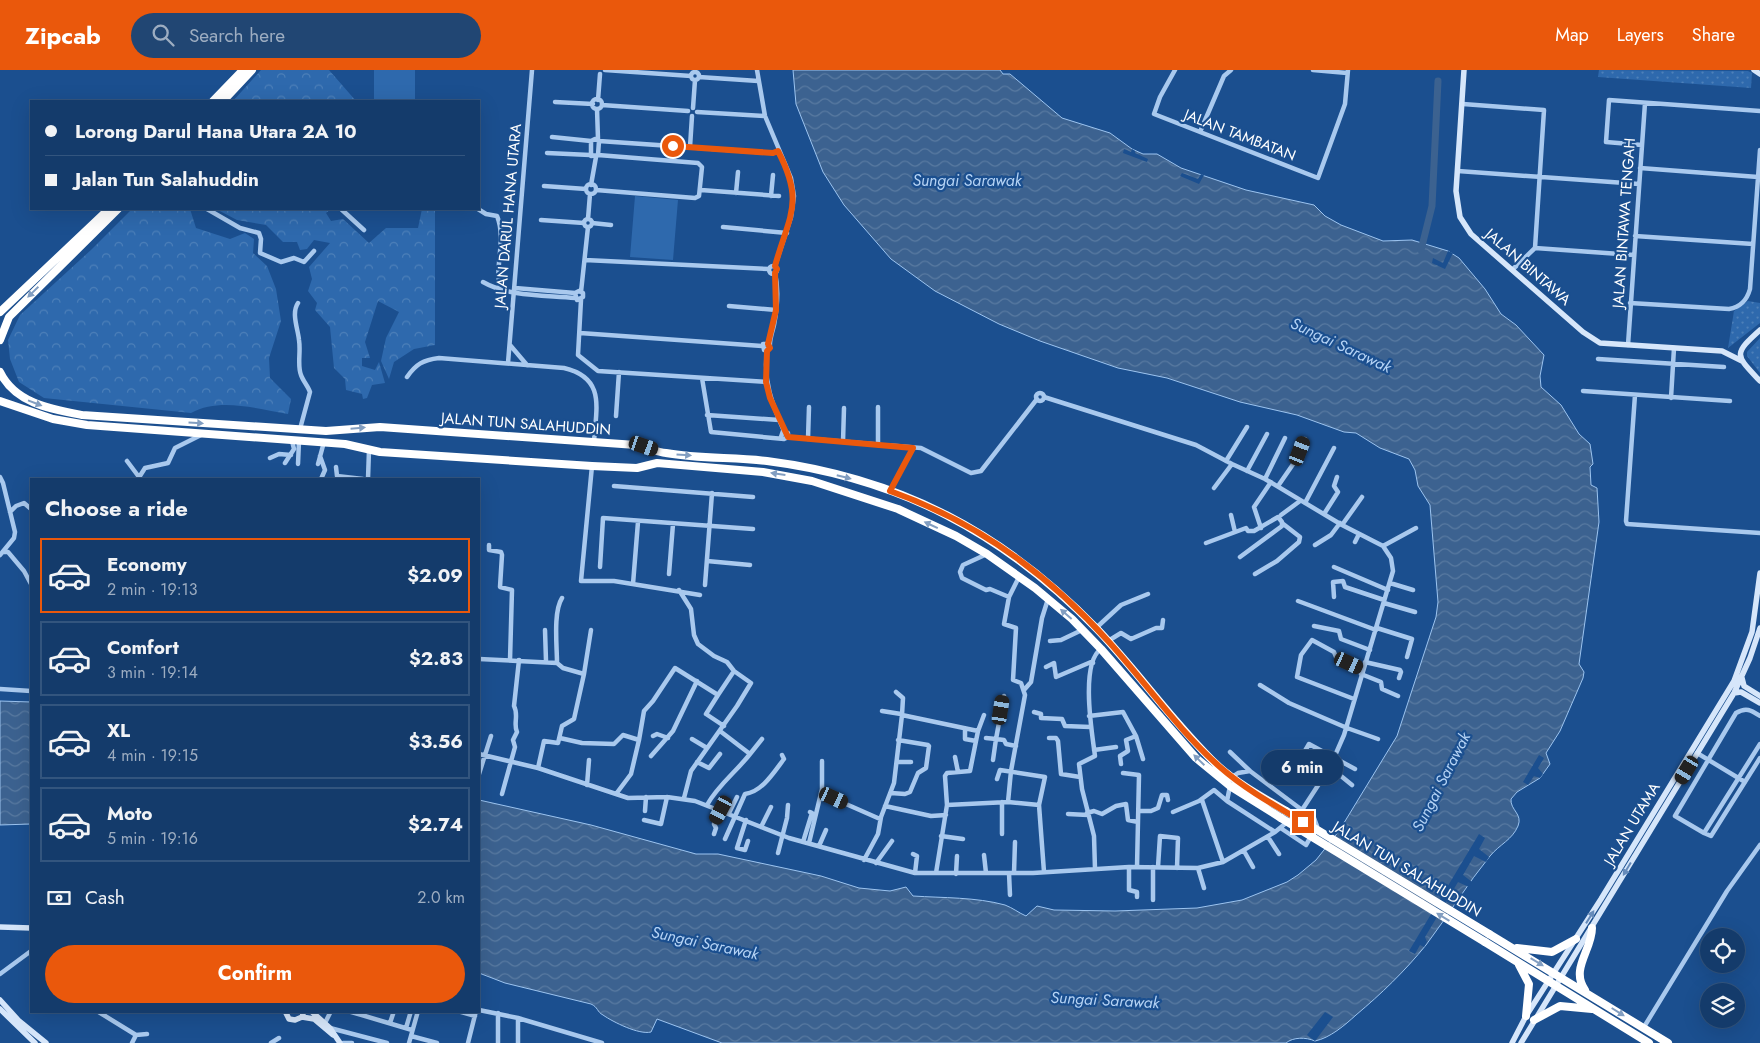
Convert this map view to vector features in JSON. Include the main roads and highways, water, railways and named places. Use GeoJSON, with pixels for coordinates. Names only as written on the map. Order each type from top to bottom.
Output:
{"type":"FeatureCollection","features":[{"type":"Feature","properties":{"kind":"highway"},"geometry":{"type":"LineString","coordinates":[[214,100],[243,70]]}},
{"type":"Feature","properties":{"kind":"highway"},"geometry":{"type":"LineString","coordinates":[[224,100],[252,70]]}},
{"type":"Feature","properties":{"kind":"highway"},"geometry":{"type":"LineString","coordinates":[[0,312],[107,210]]}},
{"type":"Feature","properties":{"kind":"highway"},"geometry":{"type":"LineString","coordinates":[[0,340],[9,317],[117,210]]}},
{"type":"Feature","properties":{"kind":"highway","name":"JALAN TUN SALAHUDDIN"},"geometry":{"type":"LineString","coordinates":[[0,372],[13,392],[43,406],[101,417],[326,431],[380,427],[636,445],[666,453],[767,461],[828,473],[890,491],[928,505],[962,522],[1007,550],[1054,588],[1108,641],[1201,749],[1232,777],[1284,815],[1649,1043]]}},
{"type":"Feature","properties":{"kind":"highway","name":"JALAN TUN SALAHUDDIN"},"geometry":{"type":"LineString","coordinates":[[0,401],[34,414],[69,423],[324,442],[345,444],[369,450],[592,466],[638,468],[658,463],[734,468],[790,475],[898,509],[956,536],[987,554],[1048,599],[1101,649],[1196,758],[1230,786],[1284,815],[1489,934],[1668,1043]]}},
{"type":"Feature","properties":{"kind":"highway"},"geometry":{"type":"LineString","coordinates":[[956,536],[964,530],[962,522]]}},
{"type":"Feature","properties":{"kind":"highway"},"geometry":{"type":"LineString","coordinates":[[1590,995],[1582,985],[1579,973],[1591,940],[1592,928]]}},
{"type":"Feature","properties":{"kind":"highway"},"geometry":{"type":"LineString","coordinates":[[1512,948],[1552,952],[1576,939]]}},
{"type":"Feature","properties":{"kind":"highway"},"geometry":{"type":"LineString","coordinates":[[1517,962],[1529,984],[1526,1016]]}},
{"type":"Feature","properties":{"kind":"highway"},"geometry":{"type":"LineString","coordinates":[[1534,1020],[1560,1006],[1596,1010]]}},
{"type":"Feature","properties":{"kind":"main road","name":"JALAN BINTAWA"},"geometry":{"type":"LineString","coordinates":[[1464,70],[1456,201],[1465,225],[1471,234],[1590,337],[1600,342],[1728,353]]}},
{"type":"Feature","properties":{"kind":"main road"},"geometry":{"type":"LineString","coordinates":[[1754,70],[1760,74]]}},
{"type":"Feature","properties":{"kind":"main road"},"geometry":{"type":"LineString","coordinates":[[1728,353],[1742,346],[1760,330]]}},
{"type":"Feature","properties":{"kind":"main road"},"geometry":{"type":"LineString","coordinates":[[1742,346],[1740,353],[1742,361]]}},
{"type":"Feature","properties":{"kind":"main road"},"geometry":{"type":"LineString","coordinates":[[1728,353],[1742,361],[1760,381]]}},
{"type":"Feature","properties":{"kind":"main road","name":"JALAN UTAMA"},"geometry":{"type":"LineString","coordinates":[[1558,975],[1576,939],[1734,681],[1752,632],[1760,573]]}},
{"type":"Feature","properties":{"kind":"main road","name":"JALAN UTAMA"},"geometry":{"type":"LineString","coordinates":[[1558,975],[1592,928],[1734,693],[1742,678],[1760,628]]}},
{"type":"Feature","properties":{"kind":"main road"},"geometry":{"type":"LineString","coordinates":[[1742,678],[1744,686],[1760,696]]}},
{"type":"Feature","properties":{"kind":"main road"},"geometry":{"type":"LineString","coordinates":[[1734,693],[1741,692],[1760,703]]}},
{"type":"Feature","properties":{"kind":"main road"},"geometry":{"type":"LineString","coordinates":[[2,926],[30,928]]}},
{"type":"Feature","properties":{"kind":"main road"},"geometry":{"type":"LineString","coordinates":[[1521,1043],[1558,975]]}},
{"type":"Feature","properties":{"kind":"main road"},"geometry":{"type":"LineString","coordinates":[[1512,1043],[1526,1016],[1553,983]]}},
{"type":"Feature","properties":{"kind":"main road"},"geometry":{"type":"LineString","coordinates":[[0,1000],[19,1021],[46,1043]]}},
{"type":"Feature","properties":{"kind":"main road"},"geometry":{"type":"LineString","coordinates":[[0,1009],[35,1043]]}},
{"type":"Feature","properties":{"kind":"main road"},"geometry":{"type":"LineString","coordinates":[[286,1013],[289,1019],[295,1020],[303,1014],[314,1019],[340,1041]]}},
{"type":"Feature","properties":{"kind":"main road"},"geometry":{"type":"LineString","coordinates":[[313,1013],[330,1028],[340,1041]]}},
{"type":"Feature","properties":{"kind":"water","name":"Sungai Sarawak"},"geometry":{"type":"Polygon","coordinates":[[[793,70],[1000,70],[1003,74],[1010,74],[1062,118],[1110,133],[1132,149],[1143,154],[1157,154],[1181,168],[1246,190],[1314,205],[1325,216],[1341,225],[1383,241],[1412,240],[1448,251],[1459,258],[1485,289],[1501,314],[1516,325],[1544,355],[1540,376],[1541,387],[1561,405],[1579,434],[1590,444],[1593,464],[1590,467],[1591,485],[1597,488],[1599,522],[1579,664],[1584,672],[1583,678],[1560,731],[1546,753],[1550,764],[1540,778],[1517,792],[1511,799],[1512,806],[1519,818],[1515,831],[1490,856],[1426,945],[1410,964],[1375,999],[1332,1034],[1315,1041],[1300,1038],[1286,1043],[722,1043],[657,1019],[651,1032],[633,1030],[607,1018],[591,1004],[505,983],[480,973],[480,800],[591,825],[696,854],[718,854],[821,876],[859,888],[890,891],[906,887],[913,896],[994,902],[1008,906],[1026,916],[1037,906],[1054,910],[1115,911],[1197,908],[1242,900],[1287,882],[1316,860],[1339,831],[1397,736],[1436,617],[1438,602],[1430,505],[1418,486],[1415,470],[1409,459],[1380,448],[1356,433],[1344,432],[1297,415],[1240,402],[1167,378],[1118,368],[1040,341],[999,324],[935,291],[891,259],[844,205],[823,172],[796,104],[793,70]]]}},
{"type":"Feature","properties":{"kind":"water"},"geometry":{"type":"Polygon","coordinates":[[[0,701],[30,702],[30,824],[0,825],[0,701]]]}},
{"type":"Feature","properties":{"kind":"waterway"},"geometry":{"type":"LineString","coordinates":[[1421,250],[1432,206],[1438,81]]}}]}
